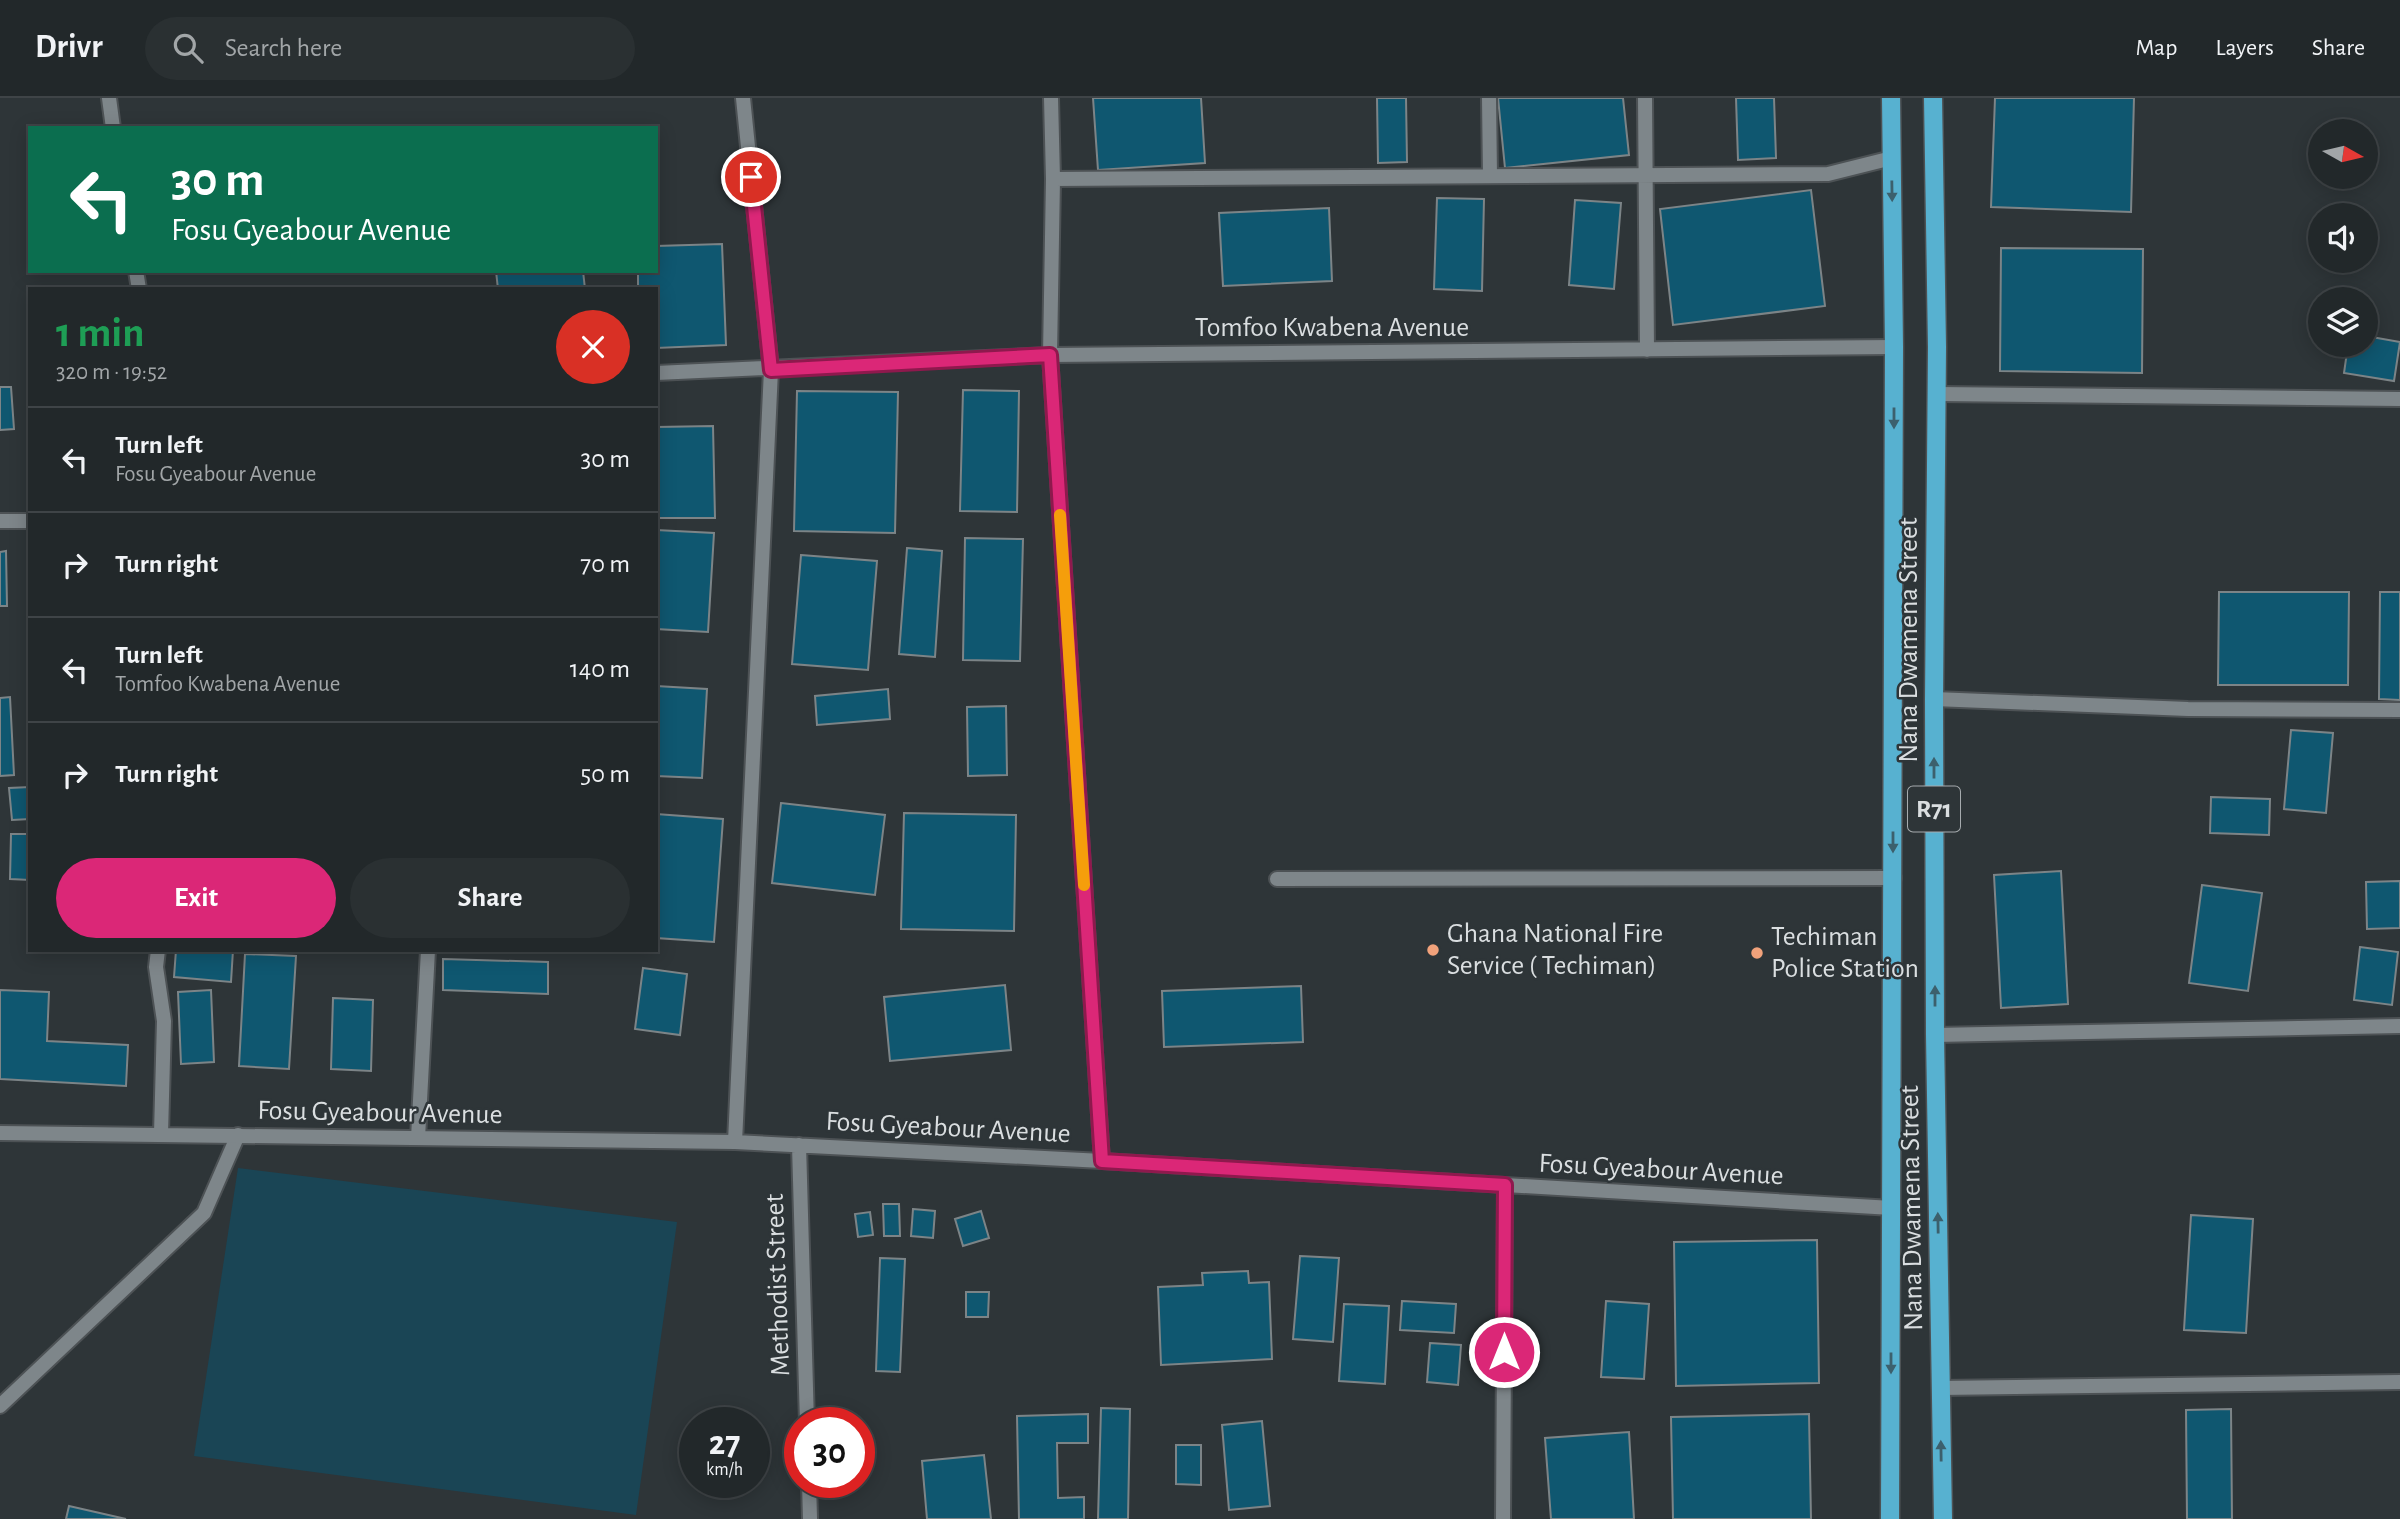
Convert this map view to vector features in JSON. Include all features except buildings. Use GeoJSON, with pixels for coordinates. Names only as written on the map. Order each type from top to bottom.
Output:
{"type":"FeatureCollection","features":[{"type":"Feature","properties":{"kind":"main road","name":"Nana Dwamena Street"},"geometry":{"type":"LineString","coordinates":[[1890,1519],[1894,878],[1891,98]]}},
{"type":"Feature","properties":{"kind":"main road","name":"Nana Dwamena Street"},"geometry":{"type":"LineString","coordinates":[[1933,98],[1937,394],[1935,1035],[1943,1519]]}},
{"type":"Feature","properties":{"kind":"street"},"geometry":{"type":"LineString","coordinates":[[109,98],[113,126]]}},
{"type":"Feature","properties":{"kind":"street"},"geometry":{"type":"LineString","coordinates":[[735,1142],[771,370],[743,98]]}},
{"type":"Feature","properties":{"kind":"street"},"geometry":{"type":"LineString","coordinates":[[1051,98],[1053,178],[1050,355],[1102,1161]]}},
{"type":"Feature","properties":{"kind":"street"},"geometry":{"type":"LineString","coordinates":[[1489,98],[1490,176]]}},
{"type":"Feature","properties":{"kind":"street"},"geometry":{"type":"LineString","coordinates":[[1646,98],[1647,350]]}},
{"type":"Feature","properties":{"kind":"street"},"geometry":{"type":"LineString","coordinates":[[1053,178],[1828,174],[1892,158]]}},
{"type":"Feature","properties":{"kind":"street","name":"Tomfoo Kwabena Avenue"},"geometry":{"type":"LineString","coordinates":[[658,373],[771,370],[1050,355],[1894,347]]}},
{"type":"Feature","properties":{"kind":"street"},"geometry":{"type":"LineString","coordinates":[[1937,394],[2400,399]]}},
{"type":"Feature","properties":{"kind":"street"},"geometry":{"type":"LineString","coordinates":[[0,521],[28,521]]}},
{"type":"Feature","properties":{"kind":"street"},"geometry":{"type":"LineString","coordinates":[[1934,699],[2188,709],[2400,710]]}},
{"type":"Feature","properties":{"kind":"street"},"geometry":{"type":"LineString","coordinates":[[1277,879],[1894,878]]}},
{"type":"Feature","properties":{"kind":"street"},"geometry":{"type":"LineString","coordinates":[[158,952],[156,967],[164,1021],[161,1135]]}},
{"type":"Feature","properties":{"kind":"street"},"geometry":{"type":"LineString","coordinates":[[418,1138],[428,952]]}},
{"type":"Feature","properties":{"kind":"street"},"geometry":{"type":"LineString","coordinates":[[1935,1035],[2400,1026]]}},
{"type":"Feature","properties":{"kind":"street","name":"Fosu Gyeabour Avenue"},"geometry":{"type":"LineString","coordinates":[[0,1133],[735,1142],[1892,1208]]}},
{"type":"Feature","properties":{"kind":"street"},"geometry":{"type":"LineString","coordinates":[[0,1406],[204,1213],[237,1135]]}},
{"type":"Feature","properties":{"kind":"street","name":"Methodist Street"},"geometry":{"type":"LineString","coordinates":[[799,1145],[807,1407]]}},
{"type":"Feature","properties":{"kind":"street"},"geometry":{"type":"LineString","coordinates":[[1503,1519],[1505,1185]]}},
{"type":"Feature","properties":{"kind":"street"},"geometry":{"type":"LineString","coordinates":[[1940,1388],[2400,1382]]}},
{"type":"Feature","properties":{"kind":"street"},"geometry":{"type":"LineString","coordinates":[[809,1498],[810,1519]]}},
{"type":"Feature","properties":{"kind":"shaded area"},"geometry":{"type":"Polygon","coordinates":[[[238,1168],[677,1222],[636,1515],[194,1456],[238,1168]]]}},
{"type":"Feature","properties":{"kind":"slow traffic"},"geometry":{"type":"LineString","coordinates":[[1060,515],[1084,885]]}},
{"type":"Feature","properties":{"kind":"place","name":"Ghana National Fire Service ( Techiman)"},"geometry":{"type":"Point","coordinates":[1433,950]}},
{"type":"Feature","properties":{"kind":"place","name":"Techiman Police Station"},"geometry":{"type":"Point","coordinates":[1757,953]}},
{"type":"Feature","properties":{"kind":"route"},"geometry":{"type":"LineString","coordinates":[[751,177],[771,370],[1050,355],[1102,1161],[1505,1185],[1504,1352]]}}]}
